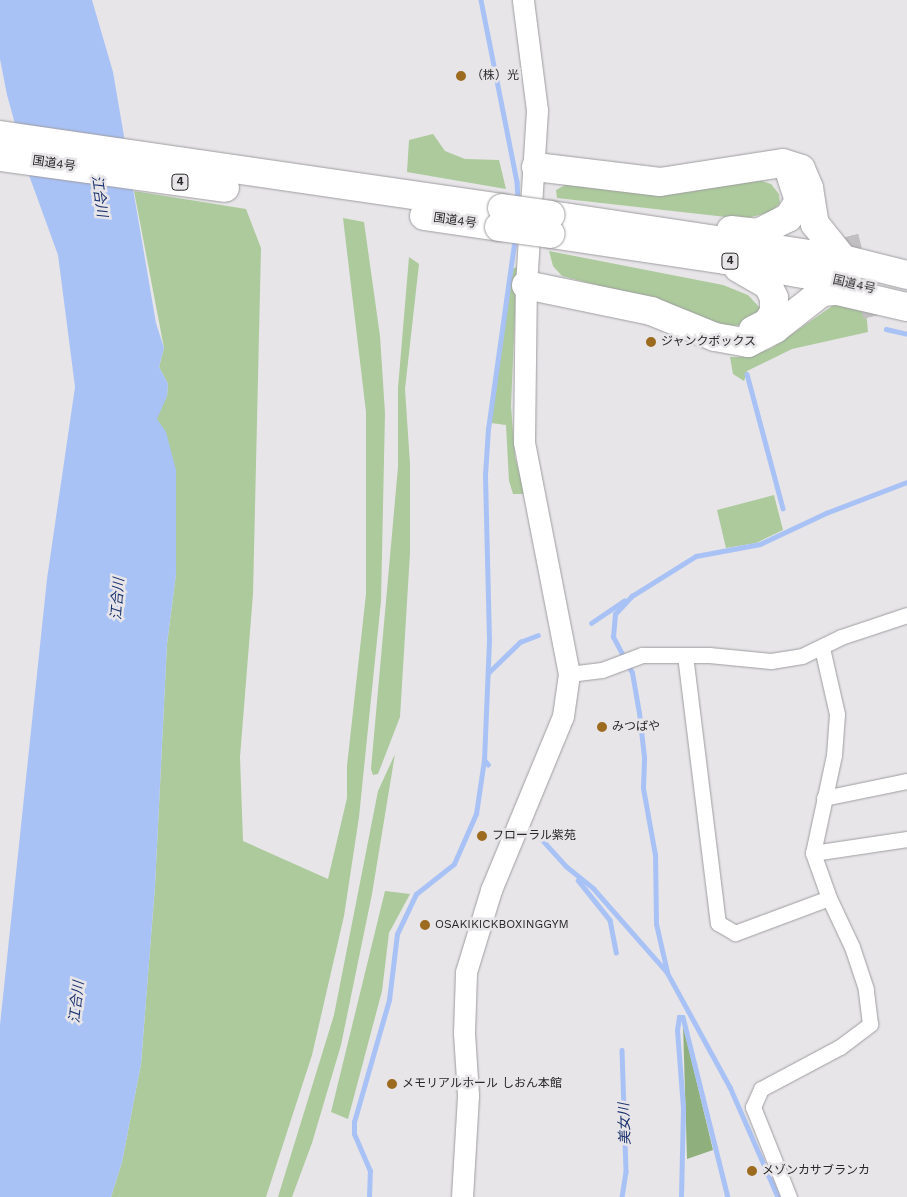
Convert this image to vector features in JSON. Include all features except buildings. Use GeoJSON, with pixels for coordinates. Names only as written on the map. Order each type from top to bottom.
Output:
{"type":"FeatureCollection","features":[{"type":"Feature","properties":{"kind":"highway","name":"国道4号"},"geometry":{"type":"LineString","coordinates":[[0,136],[360,198]]}},
{"type":"Feature","properties":{"kind":"highway","name":"国道4号"},"geometry":{"type":"LineString","coordinates":[[0,156],[360,198],[551,225],[840,281],[907,298]]}},
{"type":"Feature","properties":{"kind":"highway"},"geometry":{"type":"LineString","coordinates":[[536,167],[660,182],[763,168],[783,163],[801,169],[809,188],[814,224],[842,259]]}},
{"type":"Feature","properties":{"kind":"highway"},"geometry":{"type":"LineString","coordinates":[[644,228],[679,225],[758,233],[788,218],[799,201],[797,188],[791,176],[763,168]]}},
{"type":"Feature","properties":{"kind":"highway","name":"国道4号"},"geometry":{"type":"LineString","coordinates":[[551,225],[644,228],[842,259],[907,275]]}},
{"type":"Feature","properties":{"kind":"highway"},"geometry":{"type":"LineString","coordinates":[[715,337],[743,334],[768,323],[774,312],[774,298],[768,285],[725,260]]}},
{"type":"Feature","properties":{"kind":"highway"},"geometry":{"type":"LineString","coordinates":[[526,285],[651,311],[715,337],[748,343],[775,329],[822,292],[838,291],[907,307]]}},
{"type":"Feature","properties":{"kind":"street"},"geometry":{"type":"LineString","coordinates":[[462,1197],[468,1095],[464,1033],[466,972],[491,890],[563,716],[569,674],[524,442],[526,285],[536,167],[537,110],[523,0]]}},
{"type":"Feature","properties":{"kind":"street"},"geometry":{"type":"LineString","coordinates":[[569,674],[585,674],[637,657],[685,655],[771,661],[802,656],[822,648],[841,637],[907,615]]}},
{"type":"Feature","properties":{"kind":"street"},"geometry":{"type":"LineString","coordinates":[[789,1197],[752,1107],[761,1089],[840,1048],[870,1024],[866,989],[852,947],[829,898],[813,853],[834,755],[837,714],[822,648]]}},
{"type":"Feature","properties":{"kind":"street"},"geometry":{"type":"LineString","coordinates":[[685,655],[718,923],[736,933],[829,898]]}},
{"type":"Feature","properties":{"kind":"street"},"geometry":{"type":"LineString","coordinates":[[824,798],[907,781]]}},
{"type":"Feature","properties":{"kind":"street"},"geometry":{"type":"LineString","coordinates":[[813,853],[907,839]]}},
{"type":"Feature","properties":{"kind":"green space"},"geometry":{"type":"Polygon","coordinates":[[[433,134],[445,151],[465,159],[499,160],[506,189],[407,172],[409,140],[433,134]]]}},
{"type":"Feature","properties":{"kind":"green space"},"geometry":{"type":"Polygon","coordinates":[[[753,178],[771,184],[779,194],[780,203],[771,212],[744,219],[557,198],[556,190],[573,181],[753,178]]]}},
{"type":"Feature","properties":{"kind":"green space"},"geometry":{"type":"Polygon","coordinates":[[[134,191],[246,209],[261,248],[253,594],[240,757],[243,841],[328,879],[347,798],[347,766],[366,594],[366,412],[343,218],[364,222],[380,336],[385,413],[381,601],[359,817],[344,916],[312,1055],[266,1197],[111,1197],[122,1162],[141,1064],[155,886],[167,644],[176,574],[173,525],[156,415],[167,396],[168,384],[159,367],[164,348],[134,191]]]}},
{"type":"Feature","properties":{"kind":"green space"},"geometry":{"type":"Polygon","coordinates":[[[549,251],[723,285],[748,295],[761,309],[739,325],[722,328],[638,296],[562,276],[553,266],[549,251]]]}},
{"type":"Feature","properties":{"kind":"green space"},"geometry":{"type":"Polygon","coordinates":[[[409,257],[419,264],[405,389],[410,464],[410,553],[400,717],[378,774],[373,775],[371,769],[398,467],[398,388],[409,257]]]}},
{"type":"Feature","properties":{"kind":"green space"},"geometry":{"type":"Polygon","coordinates":[[[517,267],[511,406],[515,457],[525,494],[513,494],[509,481],[506,425],[491,423],[512,269],[517,267]]]}},
{"type":"Feature","properties":{"kind":"green space"},"geometry":{"type":"Polygon","coordinates":[[[835,304],[866,311],[868,332],[792,349],[747,371],[744,381],[733,374],[730,357],[747,357],[772,348],[835,304]]]}},
{"type":"Feature","properties":{"kind":"green space"},"geometry":{"type":"Polygon","coordinates":[[[774,495],[783,530],[756,543],[726,548],[717,510],[774,495]]]}},
{"type":"Feature","properties":{"kind":"green space"},"geometry":{"type":"Polygon","coordinates":[[[395,754],[372,894],[341,1045],[312,1143],[292,1197],[278,1197],[334,1015],[378,791],[395,754]]]}},
{"type":"Feature","properties":{"kind":"green space"},"geometry":{"type":"Polygon","coordinates":[[[385,891],[410,894],[389,933],[382,991],[348,1119],[331,1112],[385,891]]]}},
{"type":"Feature","properties":{"kind":"green space"},"geometry":{"type":"Polygon","coordinates":[[[683,1025],[713,1150],[687,1159],[683,1025]]]}},
{"type":"Feature","properties":{"kind":"water","name":"江合川"},"geometry":{"type":"Polygon","coordinates":[[[0,0],[92,0],[113,72],[156,323],[164,348],[159,367],[168,384],[167,396],[157,419],[166,432],[176,470],[176,574],[167,644],[155,886],[141,1064],[122,1162],[111,1197],[0,1197],[0,1025],[47,579],[75,387],[58,255],[30,178],[7,95],[0,59],[0,0]]]}},
{"type":"Feature","properties":{"kind":"waterway"},"geometry":{"type":"LineString","coordinates":[[481,0],[517,182],[518,200]]}},
{"type":"Feature","properties":{"kind":"waterway"},"geometry":{"type":"LineString","coordinates":[[488,765],[484,760],[489,640],[485,475],[488,429],[515,238]]}},
{"type":"Feature","properties":{"kind":"waterway"},"geometry":{"type":"LineString","coordinates":[[886,329],[907,334]]}},
{"type":"Feature","properties":{"kind":"waterway"},"geometry":{"type":"LineString","coordinates":[[747,374],[783,508]]}},
{"type":"Feature","properties":{"kind":"waterway"},"geometry":{"type":"LineString","coordinates":[[667,972],[656,924],[655,855],[643,788],[644,757],[639,713],[632,673],[613,637],[615,614],[632,596],[696,556],[760,544],[826,513],[907,482]]}},
{"type":"Feature","properties":{"kind":"waterway"},"geometry":{"type":"LineString","coordinates":[[591,623],[624,601]]}},
{"type":"Feature","properties":{"kind":"waterway"},"geometry":{"type":"LineString","coordinates":[[488,673],[520,642],[538,635]]}},
{"type":"Feature","properties":{"kind":"waterway"},"geometry":{"type":"LineString","coordinates":[[369,1197],[370,1171],[354,1134],[354,1122],[389,1000],[397,934],[416,894],[454,864],[476,814],[484,760]]}},
{"type":"Feature","properties":{"kind":"waterway"},"geometry":{"type":"LineString","coordinates":[[537,834],[566,866],[594,889],[667,972],[730,1087],[778,1197]]}},
{"type":"Feature","properties":{"kind":"waterway","name":"美女川"},"geometry":{"type":"LineString","coordinates":[[578,880],[610,920],[616,952]]}},
{"type":"Feature","properties":{"kind":"waterway"},"geometry":{"type":"LineString","coordinates":[[681,1197],[683,1108],[677,1030],[679,1017],[683,1017],[728,1197]]}},
{"type":"Feature","properties":{"kind":"waterway","name":"美女川"},"geometry":{"type":"LineString","coordinates":[[622,1050],[626,1172],[622,1197]]}},
{"type":"Feature","properties":{"kind":"tunnel"},"geometry":{"type":"LineString","coordinates":[[851,235],[871,317]]}},
{"type":"Feature","properties":{"kind":"place","name":"（株）光"},"geometry":{"type":"Point","coordinates":[461,76]}},
{"type":"Feature","properties":{"kind":"place","name":"ジャンクボックス"},"geometry":{"type":"Point","coordinates":[651,342]}},
{"type":"Feature","properties":{"kind":"place","name":"みつばや"},"geometry":{"type":"Point","coordinates":[602,727]}},
{"type":"Feature","properties":{"kind":"place","name":"フローラル紫苑"},"geometry":{"type":"Point","coordinates":[482,836]}},
{"type":"Feature","properties":{"kind":"place","name":"OSAKIKICKBOXINGGYM"},"geometry":{"type":"Point","coordinates":[425,925]}},
{"type":"Feature","properties":{"kind":"place","name":"メモリアルホール しおん本館"},"geometry":{"type":"Point","coordinates":[392,1084]}},
{"type":"Feature","properties":{"kind":"place","name":"メゾンカサブランカ"},"geometry":{"type":"Point","coordinates":[752,1171]}}]}
